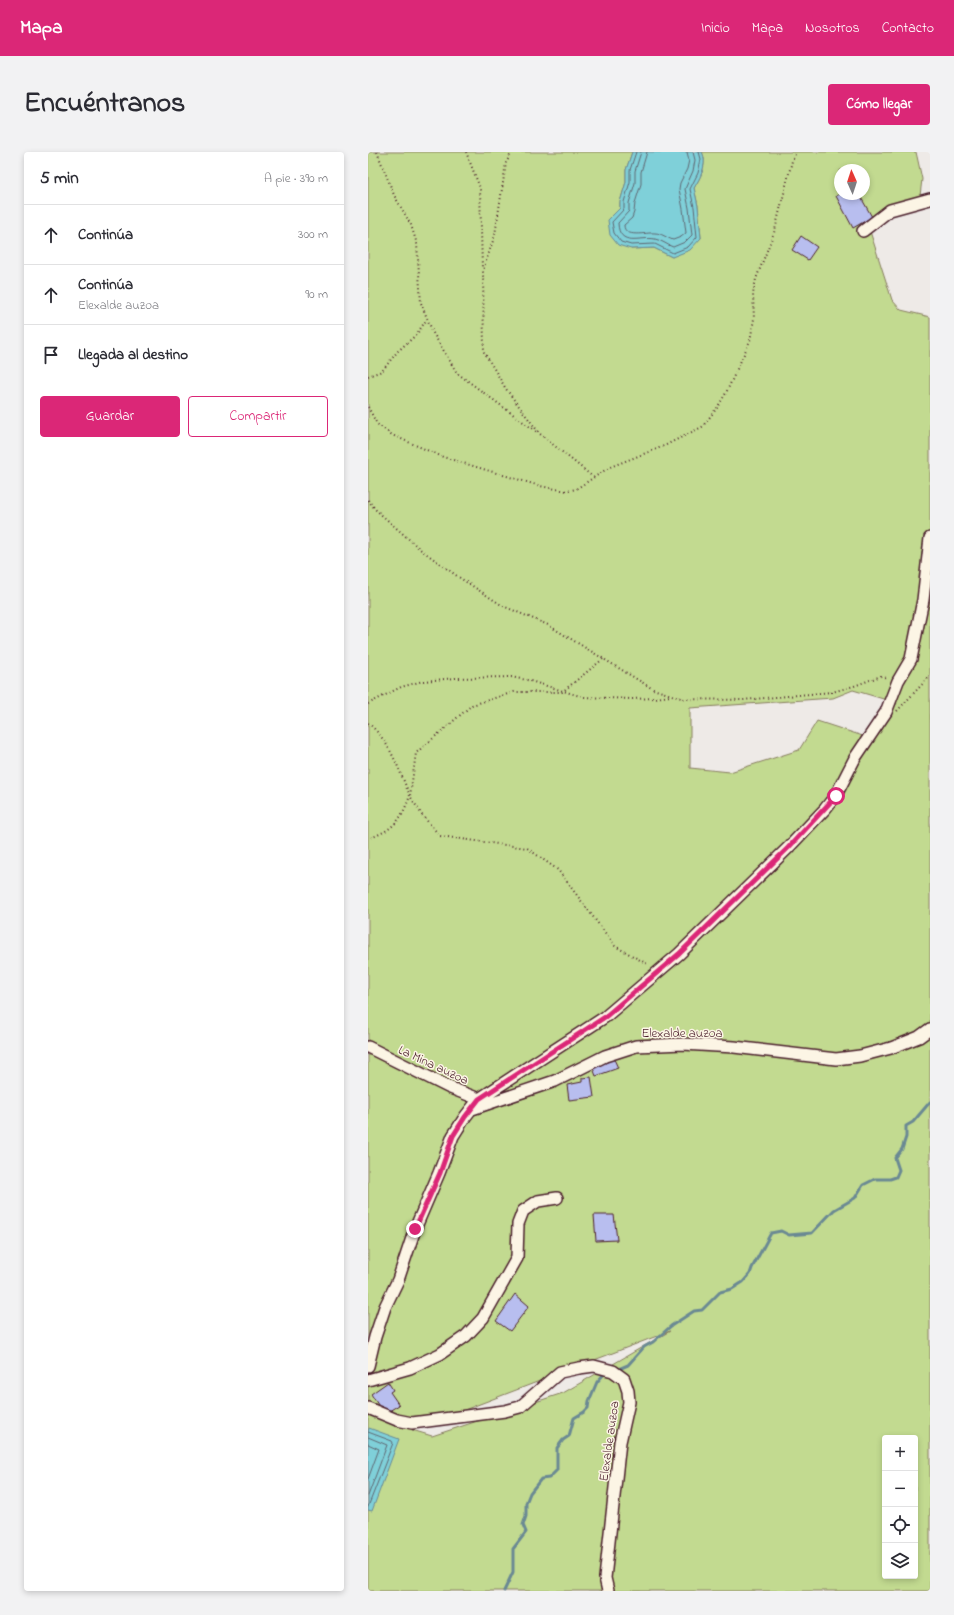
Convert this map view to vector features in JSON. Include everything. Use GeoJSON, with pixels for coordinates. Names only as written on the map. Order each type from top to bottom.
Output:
{"type":"FeatureCollection","features":[{"type":"Feature","properties":{"kind":"street"},"geometry":{"type":"LineString","coordinates":[[863,232],[890,210],[930,199]]}},
{"type":"Feature","properties":{"kind":"street"},"geometry":{"type":"LineString","coordinates":[[479,1099],[605,1017],[679,954],[788,848],[836,796],[855,758],[886,712],[898,681],[911,659],[923,600],[930,538]]}},
{"type":"Feature","properties":{"kind":"street","name":"Elexalde auzoa"},"geometry":{"type":"LineString","coordinates":[[472,1109],[555,1081],[605,1056],[636,1046],[684,1044],[734,1046],[836,1059],[860,1056],[891,1048],[919,1037],[930,1029]]}},
{"type":"Feature","properties":{"kind":"street","name":"La Mina auzoa"},"geometry":{"type":"LineString","coordinates":[[368,1047],[448,1087],[479,1099],[472,1109]]}},
{"type":"Feature","properties":{"kind":"street"},"geometry":{"type":"LineString","coordinates":[[368,1366],[371,1333],[398,1280],[415,1229],[440,1173],[453,1136],[472,1109]]}},
{"type":"Feature","properties":{"kind":"street"},"geometry":{"type":"LineString","coordinates":[[368,1380],[410,1368],[440,1354],[466,1336],[483,1318],[517,1258],[518,1224],[523,1211],[538,1201],[557,1198]]}},
{"type":"Feature","properties":{"kind":"street","name":"Elexalde auzoa"},"geometry":{"type":"LineString","coordinates":[[368,1408],[397,1420],[412,1423],[423,1422],[450,1417],[505,1411],[520,1407],[560,1372],[594,1366],[613,1371],[624,1379],[628,1390],[629,1402],[620,1442],[605,1578],[608,1591]]}},
{"type":"Feature","properties":{"kind":"path"},"geometry":{"type":"LineString","coordinates":[[377,152],[394,195],[411,225],[417,244],[421,303],[426,319],[457,373],[540,434],[593,477]]}},
{"type":"Feature","properties":{"kind":"path"},"geometry":{"type":"LineString","coordinates":[[466,152],[480,188],[484,352],[506,389],[540,434]]}},
{"type":"Feature","properties":{"kind":"path"},"geometry":{"type":"LineString","coordinates":[[482,270],[495,235],[506,163],[512,152]]}},
{"type":"Feature","properties":{"kind":"path"},"geometry":{"type":"LineString","coordinates":[[368,407],[377,424],[392,435],[444,457],[540,486],[567,491],[576,489],[610,467],[664,446],[702,427],[717,408],[726,393],[750,341],[754,319],[753,294],[756,279],[775,230],[792,161],[796,152]]}},
{"type":"Feature","properties":{"kind":"path"},"geometry":{"type":"LineString","coordinates":[[368,376],[382,371],[398,351],[416,335],[426,319]]}},
{"type":"Feature","properties":{"kind":"path"},"geometry":{"type":"LineString","coordinates":[[368,500],[376,510],[420,549],[457,576],[503,606],[548,625],[653,689],[672,696],[684,699],[743,700],[832,692],[881,676],[898,681]]}},
{"type":"Feature","properties":{"kind":"path"},"geometry":{"type":"LineString","coordinates":[[368,839],[395,826],[403,814],[410,796],[416,753],[472,705],[514,692],[562,692],[603,659]]}},
{"type":"Feature","properties":{"kind":"path"},"geometry":{"type":"LineString","coordinates":[[891,701],[894,710],[898,712],[930,676]]}},
{"type":"Feature","properties":{"kind":"path"},"geometry":{"type":"LineString","coordinates":[[368,704],[408,685],[423,681],[456,678],[511,677],[528,680],[562,692],[583,697],[632,699],[672,696]]}},
{"type":"Feature","properties":{"kind":"path"},"geometry":{"type":"LineString","coordinates":[[368,723],[384,739],[397,764],[410,796],[422,815],[440,836],[527,848],[558,870],[615,946],[659,971]]}},
{"type":"Feature","properties":{"kind":"green space"},"geometry":{"type":"Polygon","coordinates":[[[368,152],[632,152],[626,170],[626,182],[620,202],[620,208],[631,249],[654,248],[672,257],[701,238],[698,206],[694,188],[704,166],[704,157],[702,152],[916,152],[922,179],[920,196],[908,205],[867,222],[892,300],[901,310],[930,317],[930,1591],[368,1591],[368,152]],[[853,690],[833,698],[690,708],[690,768],[730,772],[799,750],[817,721],[872,739],[897,703],[853,690]],[[670,1331],[412,1430],[432,1436],[563,1393],[670,1331]]]}},
{"type":"Feature","properties":{"kind":"water"},"geometry":{"type":"Polygon","coordinates":[[[632,152],[702,152],[704,157],[704,166],[694,188],[698,206],[701,238],[690,250],[672,257],[654,248],[631,249],[618,245],[610,235],[608,220],[620,208],[620,202],[626,182],[626,170],[632,152]]]}},
{"type":"Feature","properties":{"kind":"water"},"geometry":{"type":"Polygon","coordinates":[[[369,1428],[399,1439],[372,1511],[368,1510],[369,1428]]]}},
{"type":"Feature","properties":{"kind":"building"},"geometry":{"type":"Polygon","coordinates":[[[838,200],[862,200],[872,217],[853,228],[838,200]]]}},
{"type":"Feature","properties":{"kind":"building"},"geometry":{"type":"Polygon","coordinates":[[[801,236],[817,247],[808,260],[792,250],[801,236]]]}},
{"type":"Feature","properties":{"kind":"building"},"geometry":{"type":"Polygon","coordinates":[[[614,1059],[618,1068],[596,1076],[593,1068],[614,1059]]]}},
{"type":"Feature","properties":{"kind":"building"},"geometry":{"type":"Polygon","coordinates":[[[591,1077],[594,1097],[569,1100],[567,1085],[582,1082],[582,1078],[591,1077]]]}},
{"type":"Feature","properties":{"kind":"building"},"geometry":{"type":"Polygon","coordinates":[[[594,1215],[614,1215],[617,1240],[596,1241],[594,1215]]]}},
{"type":"Feature","properties":{"kind":"building"},"geometry":{"type":"Polygon","coordinates":[[[515,1294],[529,1306],[510,1331],[496,1321],[515,1294]]]}},
{"type":"Feature","properties":{"kind":"building"},"geometry":{"type":"Polygon","coordinates":[[[388,1382],[393,1390],[390,1392],[399,1405],[384,1414],[371,1394],[388,1382]]]}},
{"type":"Feature","properties":{"kind":"waterway"},"geometry":{"type":"LineString","coordinates":[[621,1368],[628,1365],[644,1347],[653,1342],[671,1326],[694,1311],[702,1310],[720,1292],[732,1289],[743,1282],[750,1274],[771,1233],[781,1231],[789,1235],[812,1233],[834,1210],[855,1198],[863,1185],[875,1179],[890,1179],[896,1177],[899,1170],[895,1158],[902,1149],[906,1137],[906,1126],[913,1122],[930,1102]]}},
{"type":"Feature","properties":{"kind":"waterway"},"geometry":{"type":"LineString","coordinates":[[504,1591],[513,1572],[513,1549],[526,1532],[523,1525],[526,1516],[526,1503],[530,1493],[541,1479],[549,1478],[557,1470],[557,1448],[563,1440],[569,1436],[574,1418],[588,1408],[589,1401],[597,1382],[605,1373]]}},
{"type":"Feature","properties":{"kind":"route"},"geometry":{"type":"LineString","coordinates":[[415,1229],[440,1173],[453,1136],[479,1099],[605,1017],[679,954],[788,848],[836,796]]}}]}
